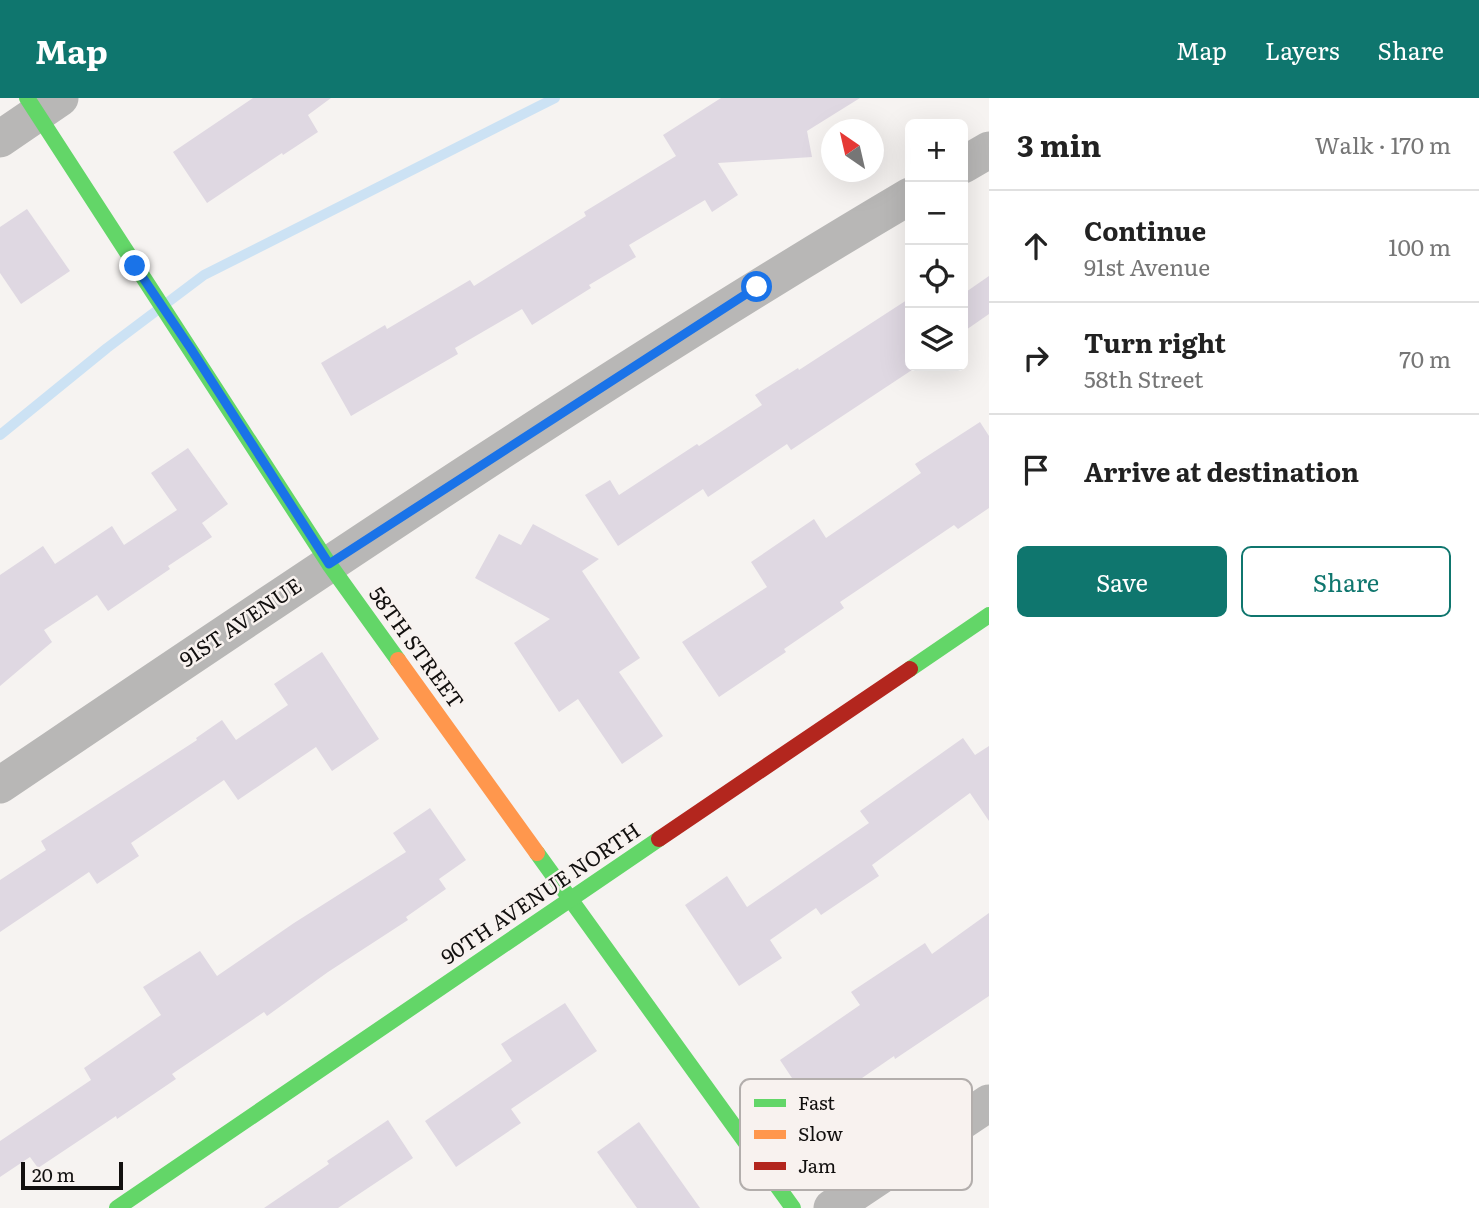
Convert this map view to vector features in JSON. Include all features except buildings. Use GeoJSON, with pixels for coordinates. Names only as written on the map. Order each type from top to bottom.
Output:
{"type":"FeatureCollection","features":[{"type":"Feature","properties":{"kind":"street"},"geometry":{"type":"LineString","coordinates":[[0,139],[42,103]]}},
{"type":"Feature","properties":{"kind":"street","name":"58TH STREET"},"geometry":{"type":"LineString","coordinates":[[42,103],[135,266],[329,564],[740,1134]]}},
{"type":"Feature","properties":{"kind":"street"},"geometry":{"type":"LineString","coordinates":[[968,162],[989,150]]}},
{"type":"Feature","properties":{"kind":"street","name":"91ST AVENUE"},"geometry":{"type":"LineString","coordinates":[[0,785],[329,564],[757,287],[905,199]]}},
{"type":"Feature","properties":{"kind":"street","name":"90TH AVENUE NORTH"},"geometry":{"type":"LineString","coordinates":[[117,1208],[989,615]]}},
{"type":"Feature","properties":{"kind":"street"},"geometry":{"type":"LineString","coordinates":[[972,1113],[989,1102]]}},
{"type":"Feature","properties":{"kind":"street","name":"58TH STREET"},"geometry":{"type":"LineString","coordinates":[[780,1190],[793,1208]]}},
{"type":"Feature","properties":{"kind":"street"},"geometry":{"type":"LineString","coordinates":[[832,1208],[859,1190]]}},
{"type":"Feature","properties":{"kind":"waterway"},"geometry":{"type":"LineString","coordinates":[[0,435],[107,348],[204,275],[555,98]]}},
{"type":"Feature","properties":{"kind":"traffic: fast"},"geometry":{"type":"LineString","coordinates":[[27,98],[329,564],[398,660]]}},
{"type":"Feature","properties":{"kind":"traffic: fast"},"geometry":{"type":"LineString","coordinates":[[910,669],[989,615]]}},
{"type":"Feature","properties":{"kind":"traffic: fast"},"geometry":{"type":"LineString","coordinates":[[117,1208],[659,839]]}},
{"type":"Feature","properties":{"kind":"traffic: fast"},"geometry":{"type":"LineString","coordinates":[[537,853],[740,1135]]}},
{"type":"Feature","properties":{"kind":"traffic: fast"},"geometry":{"type":"LineString","coordinates":[[780,1190],[793,1208]]}},
{"type":"Feature","properties":{"kind":"traffic: slow"},"geometry":{"type":"LineString","coordinates":[[398,660],[537,853]]}},
{"type":"Feature","properties":{"kind":"traffic: jam"},"geometry":{"type":"LineString","coordinates":[[659,839],[910,669]]}},
{"type":"Feature","properties":{"kind":"route"},"geometry":{"type":"LineString","coordinates":[[135,266],[329,564],[757,287]]}}]}
